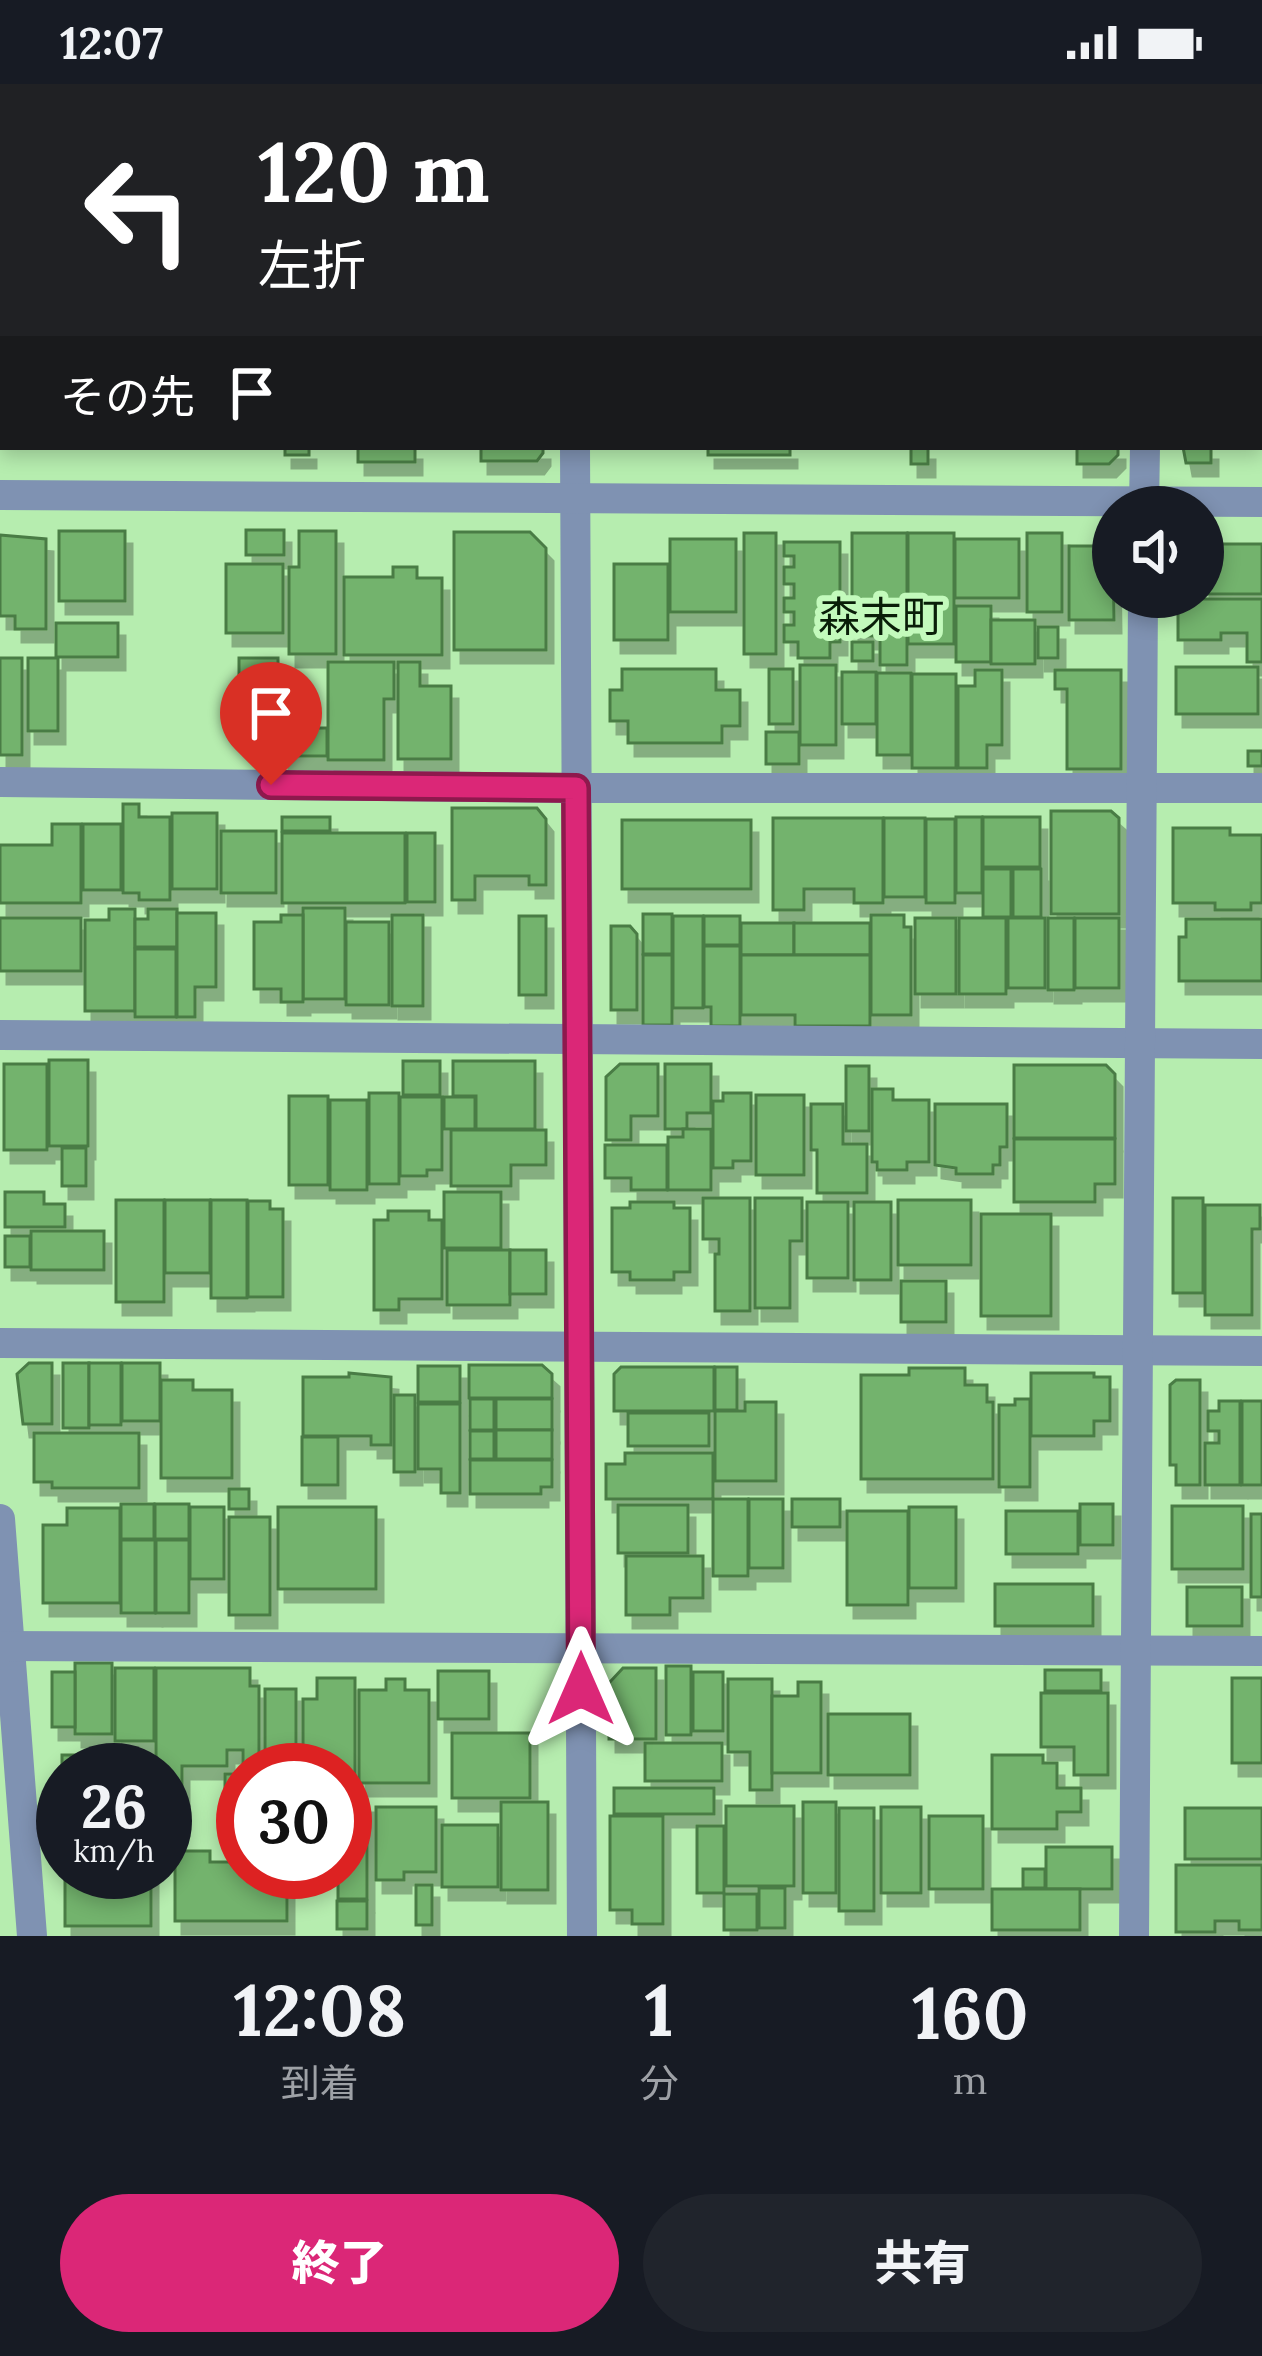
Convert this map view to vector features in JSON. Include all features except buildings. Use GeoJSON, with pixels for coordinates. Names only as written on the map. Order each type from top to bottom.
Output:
{"type":"FeatureCollection","features":[{"type":"Feature","properties":{"kind":"street"},"geometry":{"type":"LineString","coordinates":[[574,450],[582,1936]]}},
{"type":"Feature","properties":{"kind":"street"},"geometry":{"type":"LineString","coordinates":[[1144,450],[1144,486]]}},
{"type":"Feature","properties":{"kind":"street"},"geometry":{"type":"LineString","coordinates":[[0,495],[1092,503]]}},
{"type":"Feature","properties":{"kind":"street"},"geometry":{"type":"LineString","coordinates":[[1224,503],[1262,502]]}},
{"type":"Feature","properties":{"kind":"street"},"geometry":{"type":"LineString","coordinates":[[1134,1936],[1144,618]]}},
{"type":"Feature","properties":{"kind":"street"},"geometry":{"type":"LineString","coordinates":[[0,782],[1262,788]]}},
{"type":"Feature","properties":{"kind":"street"},"geometry":{"type":"LineString","coordinates":[[0,1035],[1262,1044]]}},
{"type":"Feature","properties":{"kind":"street"},"geometry":{"type":"LineString","coordinates":[[0,1343],[1262,1352]]}},
{"type":"Feature","properties":{"kind":"street"},"geometry":{"type":"LineString","coordinates":[[0,1519],[32,1936]]}},
{"type":"Feature","properties":{"kind":"street"},"geometry":{"type":"LineString","coordinates":[[6,1644],[1262,1651]]}},
{"type":"Feature","properties":{"kind":"district","name":"森末町"},"geometry":{"type":"Point","coordinates":[881,617]}},
{"type":"Feature","properties":{"kind":"route"},"geometry":{"type":"LineString","coordinates":[[271,785],[576,788],[581,1689]]}}]}
